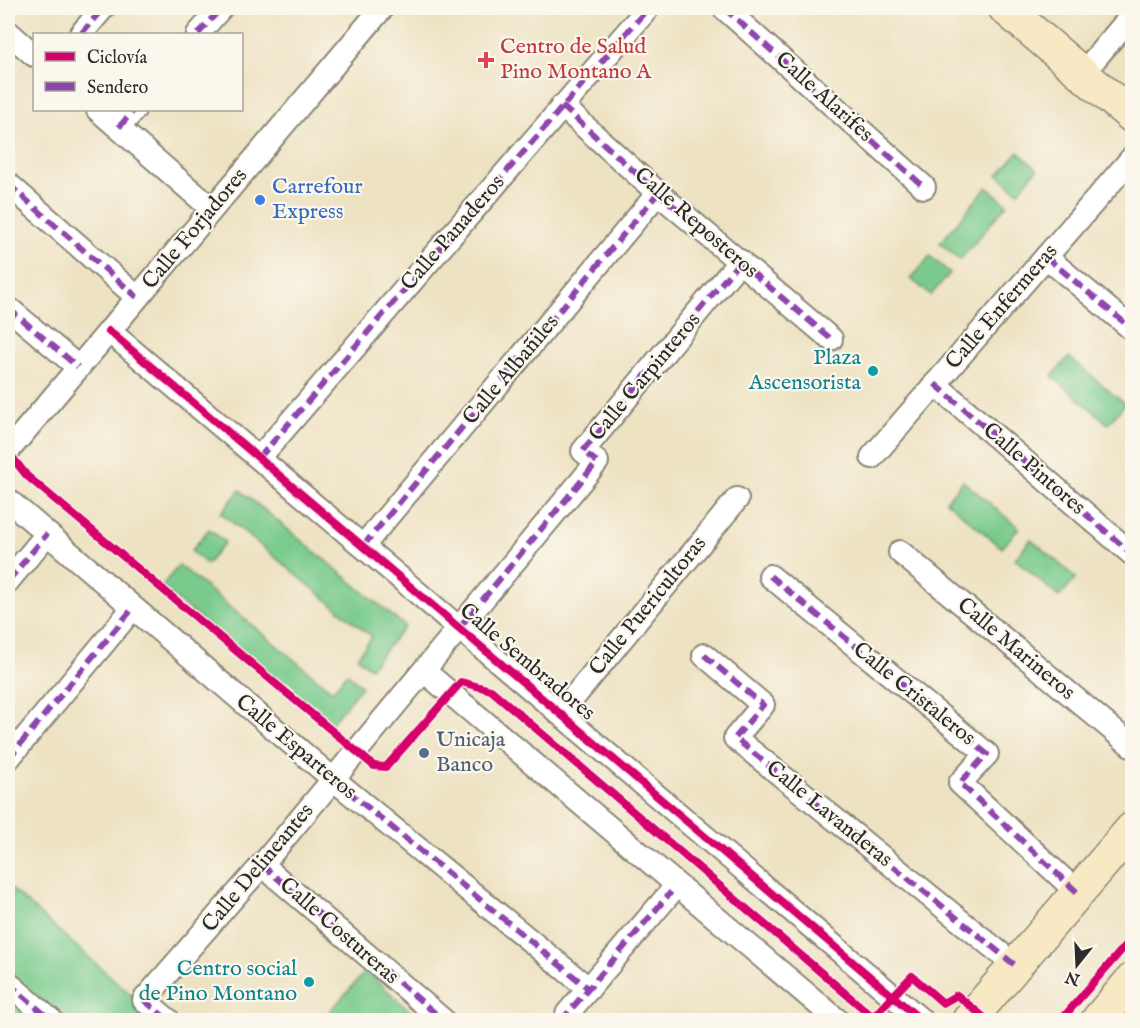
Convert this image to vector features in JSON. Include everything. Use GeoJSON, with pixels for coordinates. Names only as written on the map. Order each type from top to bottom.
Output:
{"type":"FeatureCollection","features":[{"type":"Feature","properties":{"kind":"street"},"geometry":{"type":"LineString","coordinates":[[82,33],[103,8]]}},
{"type":"Feature","properties":{"kind":"street"},"geometry":{"type":"LineString","coordinates":[[199,33],[221,8]]}},
{"type":"Feature","properties":{"kind":"street","name":"Calle Forjadores"},"geometry":{"type":"LineString","coordinates":[[12,437],[78,367],[382,8]]}},
{"type":"Feature","properties":{"kind":"street","name":"Calle Panaderos"},"geometry":{"type":"LineString","coordinates":[[259,458],[648,8]]}},
{"type":"Feature","properties":{"kind":"street","name":"Calle Alarifes"},"geometry":{"type":"LineString","coordinates":[[724,8],[924,187]]}},
{"type":"Feature","properties":{"kind":"street"},"geometry":{"type":"LineString","coordinates":[[1005,8],[1132,116]]}},
{"type":"Feature","properties":{"kind":"street"},"geometry":{"type":"LineString","coordinates":[[1083,73],[1132,15]]}},
{"type":"Feature","properties":{"kind":"street"},"geometry":{"type":"LineString","coordinates":[[8,32],[33,54]]}},
{"type":"Feature","properties":{"kind":"street","name":"Calle Reposteros"},"geometry":{"type":"LineString","coordinates":[[562,106],[658,193],[831,339]]}},
{"type":"Feature","properties":{"kind":"street"},"geometry":{"type":"LineString","coordinates":[[99,111],[212,209]]}},
{"type":"Feature","properties":{"kind":"street"},"geometry":{"type":"LineString","coordinates":[[119,127],[133,111]]}},
{"type":"Feature","properties":{"kind":"street","name":"Calle Enfermeras"},"geometry":{"type":"LineString","coordinates":[[872,457],[1132,158]]}},
{"type":"Feature","properties":{"kind":"street"},"geometry":{"type":"LineString","coordinates":[[8,184],[137,297]]}},
{"type":"Feature","properties":{"kind":"street","name":"Calle Albañiles"},"geometry":{"type":"LineString","coordinates":[[363,546],[658,193]]}},
{"type":"Feature","properties":{"kind":"street"},"geometry":{"type":"LineString","coordinates":[[1046,257],[1132,329]]}},
{"type":"Feature","properties":{"kind":"street","name":"Calle Carpinteros"},"geometry":{"type":"LineString","coordinates":[[459,628],[597,462],[583,451],[740,261]]}},
{"type":"Feature","properties":{"kind":"street"},"geometry":{"type":"LineString","coordinates":[[8,308],[78,367]]}},
{"type":"Feature","properties":{"kind":"street","name":"Calle Sembradores"},"geometry":{"type":"LineString","coordinates":[[109,331],[921,1020]]}},
{"type":"Feature","properties":{"kind":"street","name":"Calle Pintores"},"geometry":{"type":"LineString","coordinates":[[935,384],[1132,554]]}},
{"type":"Feature","properties":{"kind":"street","name":"Calle Puericultoras"},"geometry":{"type":"LineString","coordinates":[[560,714],[737,499]]}},
{"type":"Feature","properties":{"kind":"street","name":"Calle Esparteros"},"geometry":{"type":"LineString","coordinates":[[8,500],[333,779],[589,989]]}},
{"type":"Feature","properties":{"kind":"street"},"geometry":{"type":"LineString","coordinates":[[8,581],[47,534]]}},
{"type":"Feature","properties":{"kind":"street","name":"Calle Marineros"},"geometry":{"type":"LineString","coordinates":[[900,552],[1132,746]]}},
{"type":"Feature","properties":{"kind":"street","name":"Calle Cristaleros"},"geometry":{"type":"LineString","coordinates":[[770,576],[987,754],[960,783],[1078,893]]}},
{"type":"Feature","properties":{"kind":"street"},"geometry":{"type":"LineString","coordinates":[[8,759],[133,608]]}},
{"type":"Feature","properties":{"kind":"street","name":"Calle Delineantes"},"geometry":{"type":"LineString","coordinates":[[168,1020],[144,1000],[261,865],[459,628]]}},
{"type":"Feature","properties":{"kind":"street","name":"Calle Lavanderas"},"geometry":{"type":"LineString","coordinates":[[704,655],[763,705],[735,738],[1016,966]]}},
{"type":"Feature","properties":{"kind":"street"},"geometry":{"type":"LineString","coordinates":[[424,670],[837,1020]]}},
{"type":"Feature","properties":{"kind":"street"},"geometry":{"type":"LineString","coordinates":[[969,1020],[1132,829]]}},
{"type":"Feature","properties":{"kind":"street","name":"Calle Costureras"},"geometry":{"type":"LineString","coordinates":[[261,865],[443,1020]]}},
{"type":"Feature","properties":{"kind":"street"},"geometry":{"type":"LineString","coordinates":[[574,1020],[567,1014],[671,892]]}},
{"type":"Feature","properties":{"kind":"street"},"geometry":{"type":"LineString","coordinates":[[1098,1020],[1132,980]]}},
{"type":"Feature","properties":{"kind":"street"},"geometry":{"type":"LineString","coordinates":[[8,983],[51,1020]]}},
{"type":"Feature","properties":{"kind":"green space"},"geometry":{"type":"Polygon","coordinates":[[[1018,152],[1037,169],[1018,192],[998,175],[1018,152]]]}},
{"type":"Feature","properties":{"kind":"green space"},"geometry":{"type":"Polygon","coordinates":[[[987,187],[1007,204],[960,260],[940,243],[987,187]]]}},
{"type":"Feature","properties":{"kind":"green space"},"geometry":{"type":"Polygon","coordinates":[[[930,256],[950,273],[931,295],[911,279],[930,256]]]}},
{"type":"Feature","properties":{"kind":"green space"},"geometry":{"type":"Polygon","coordinates":[[[1069,357],[1125,404],[1108,424],[1052,376],[1069,357]]]}},
{"type":"Feature","properties":{"kind":"green space"},"geometry":{"type":"Polygon","coordinates":[[[963,481],[1019,528],[1002,548],[946,501],[963,481]]]}},
{"type":"Feature","properties":{"kind":"green space"},"geometry":{"type":"Polygon","coordinates":[[[240,490],[405,626],[370,668],[357,657],[372,637],[221,513],[240,490]]]}},
{"type":"Feature","properties":{"kind":"green space"},"geometry":{"type":"Polygon","coordinates":[[[209,529],[225,542],[207,564],[191,551],[209,529]]]}},
{"type":"Feature","properties":{"kind":"green space"},"geometry":{"type":"Polygon","coordinates":[[[1031,539],[1076,578],[1059,597],[1015,559],[1031,539]]]}},
{"type":"Feature","properties":{"kind":"green space"},"geometry":{"type":"Polygon","coordinates":[[[179,565],[332,691],[347,673],[362,686],[330,725],[161,587],[179,565]]]}},
{"type":"Feature","properties":{"kind":"green space"},"geometry":{"type":"Polygon","coordinates":[[[8,886],[160,1020],[8,1020],[8,886]]]}},
{"type":"Feature","properties":{"kind":"green space"},"geometry":{"type":"Polygon","coordinates":[[[366,971],[420,1020],[322,1020],[366,971]]]}},
{"type":"Feature","properties":{"kind":"marked path"},"geometry":{"type":"LineString","coordinates":[[82,33],[103,8]]}},
{"type":"Feature","properties":{"kind":"marked path"},"geometry":{"type":"LineString","coordinates":[[199,33],[221,8]]}},
{"type":"Feature","properties":{"kind":"marked path"},"geometry":{"type":"LineString","coordinates":[[259,458],[648,8]]}},
{"type":"Feature","properties":{"kind":"marked path"},"geometry":{"type":"LineString","coordinates":[[724,8],[924,187]]}},
{"type":"Feature","properties":{"kind":"marked path"},"geometry":{"type":"LineString","coordinates":[[562,106],[658,193],[831,339]]}},
{"type":"Feature","properties":{"kind":"marked path"},"geometry":{"type":"LineString","coordinates":[[119,127],[133,111]]}},
{"type":"Feature","properties":{"kind":"marked path"},"geometry":{"type":"LineString","coordinates":[[8,184],[137,297]]}},
{"type":"Feature","properties":{"kind":"marked path"},"geometry":{"type":"LineString","coordinates":[[363,546],[658,193]]}},
{"type":"Feature","properties":{"kind":"marked path"},"geometry":{"type":"LineString","coordinates":[[1046,257],[1132,329]]}},
{"type":"Feature","properties":{"kind":"marked path"},"geometry":{"type":"LineString","coordinates":[[459,628],[597,462],[583,451],[740,261]]}},
{"type":"Feature","properties":{"kind":"marked path"},"geometry":{"type":"LineString","coordinates":[[8,308],[78,367]]}},
{"type":"Feature","properties":{"kind":"marked path"},"geometry":{"type":"LineString","coordinates":[[935,384],[1132,554]]}},
{"type":"Feature","properties":{"kind":"marked path"},"geometry":{"type":"LineString","coordinates":[[8,581],[47,534]]}},
{"type":"Feature","properties":{"kind":"marked path"},"geometry":{"type":"LineString","coordinates":[[770,576],[987,754],[960,783],[1078,893]]}},
{"type":"Feature","properties":{"kind":"marked path"},"geometry":{"type":"LineString","coordinates":[[8,759],[133,608]]}},
{"type":"Feature","properties":{"kind":"marked path"},"geometry":{"type":"LineString","coordinates":[[704,655],[763,705],[735,738],[1016,966]]}},
{"type":"Feature","properties":{"kind":"marked path"},"geometry":{"type":"LineString","coordinates":[[333,779],[589,989]]}},
{"type":"Feature","properties":{"kind":"marked path"},"geometry":{"type":"LineString","coordinates":[[262,865],[443,1020]]}},
{"type":"Feature","properties":{"kind":"marked path"},"geometry":{"type":"LineString","coordinates":[[574,1020],[567,1014],[671,892]]}},
{"type":"Feature","properties":{"kind":"marked path"},"geometry":{"type":"LineString","coordinates":[[8,983],[51,1020]]}},
{"type":"Feature","properties":{"kind":"marked path"},"geometry":{"type":"LineString","coordinates":[[144,1000],[168,1020]]}},
{"type":"Feature","properties":{"kind":"cycle path"},"geometry":{"type":"LineString","coordinates":[[109,331],[921,1020]]}},
{"type":"Feature","properties":{"kind":"cycle path"},"geometry":{"type":"LineString","coordinates":[[8,452],[27,476],[374,766],[386,767],[461,682],[491,690],[873,1017],[912,976],[943,1003],[957,995],[987,1020]]}},
{"type":"Feature","properties":{"kind":"cycle path"},"geometry":{"type":"LineString","coordinates":[[1061,1020],[1132,938]]}},
{"type":"Feature","properties":{"kind":"place","name":"Centro de Salud Pino Montano A"},"geometry":{"type":"Point","coordinates":[486,60]}},
{"type":"Feature","properties":{"kind":"place","name":"Carrefour Express"},"geometry":{"type":"Point","coordinates":[260,200]}},
{"type":"Feature","properties":{"kind":"place","name":"Plaza Ascensorista"},"geometry":{"type":"Point","coordinates":[873,371]}},
{"type":"Feature","properties":{"kind":"place","name":"Unicaja Banco"},"geometry":{"type":"Point","coordinates":[424,753]}},
{"type":"Feature","properties":{"kind":"place","name":"Centro social de Pino Montano"},"geometry":{"type":"Point","coordinates":[309,982]}}]}
